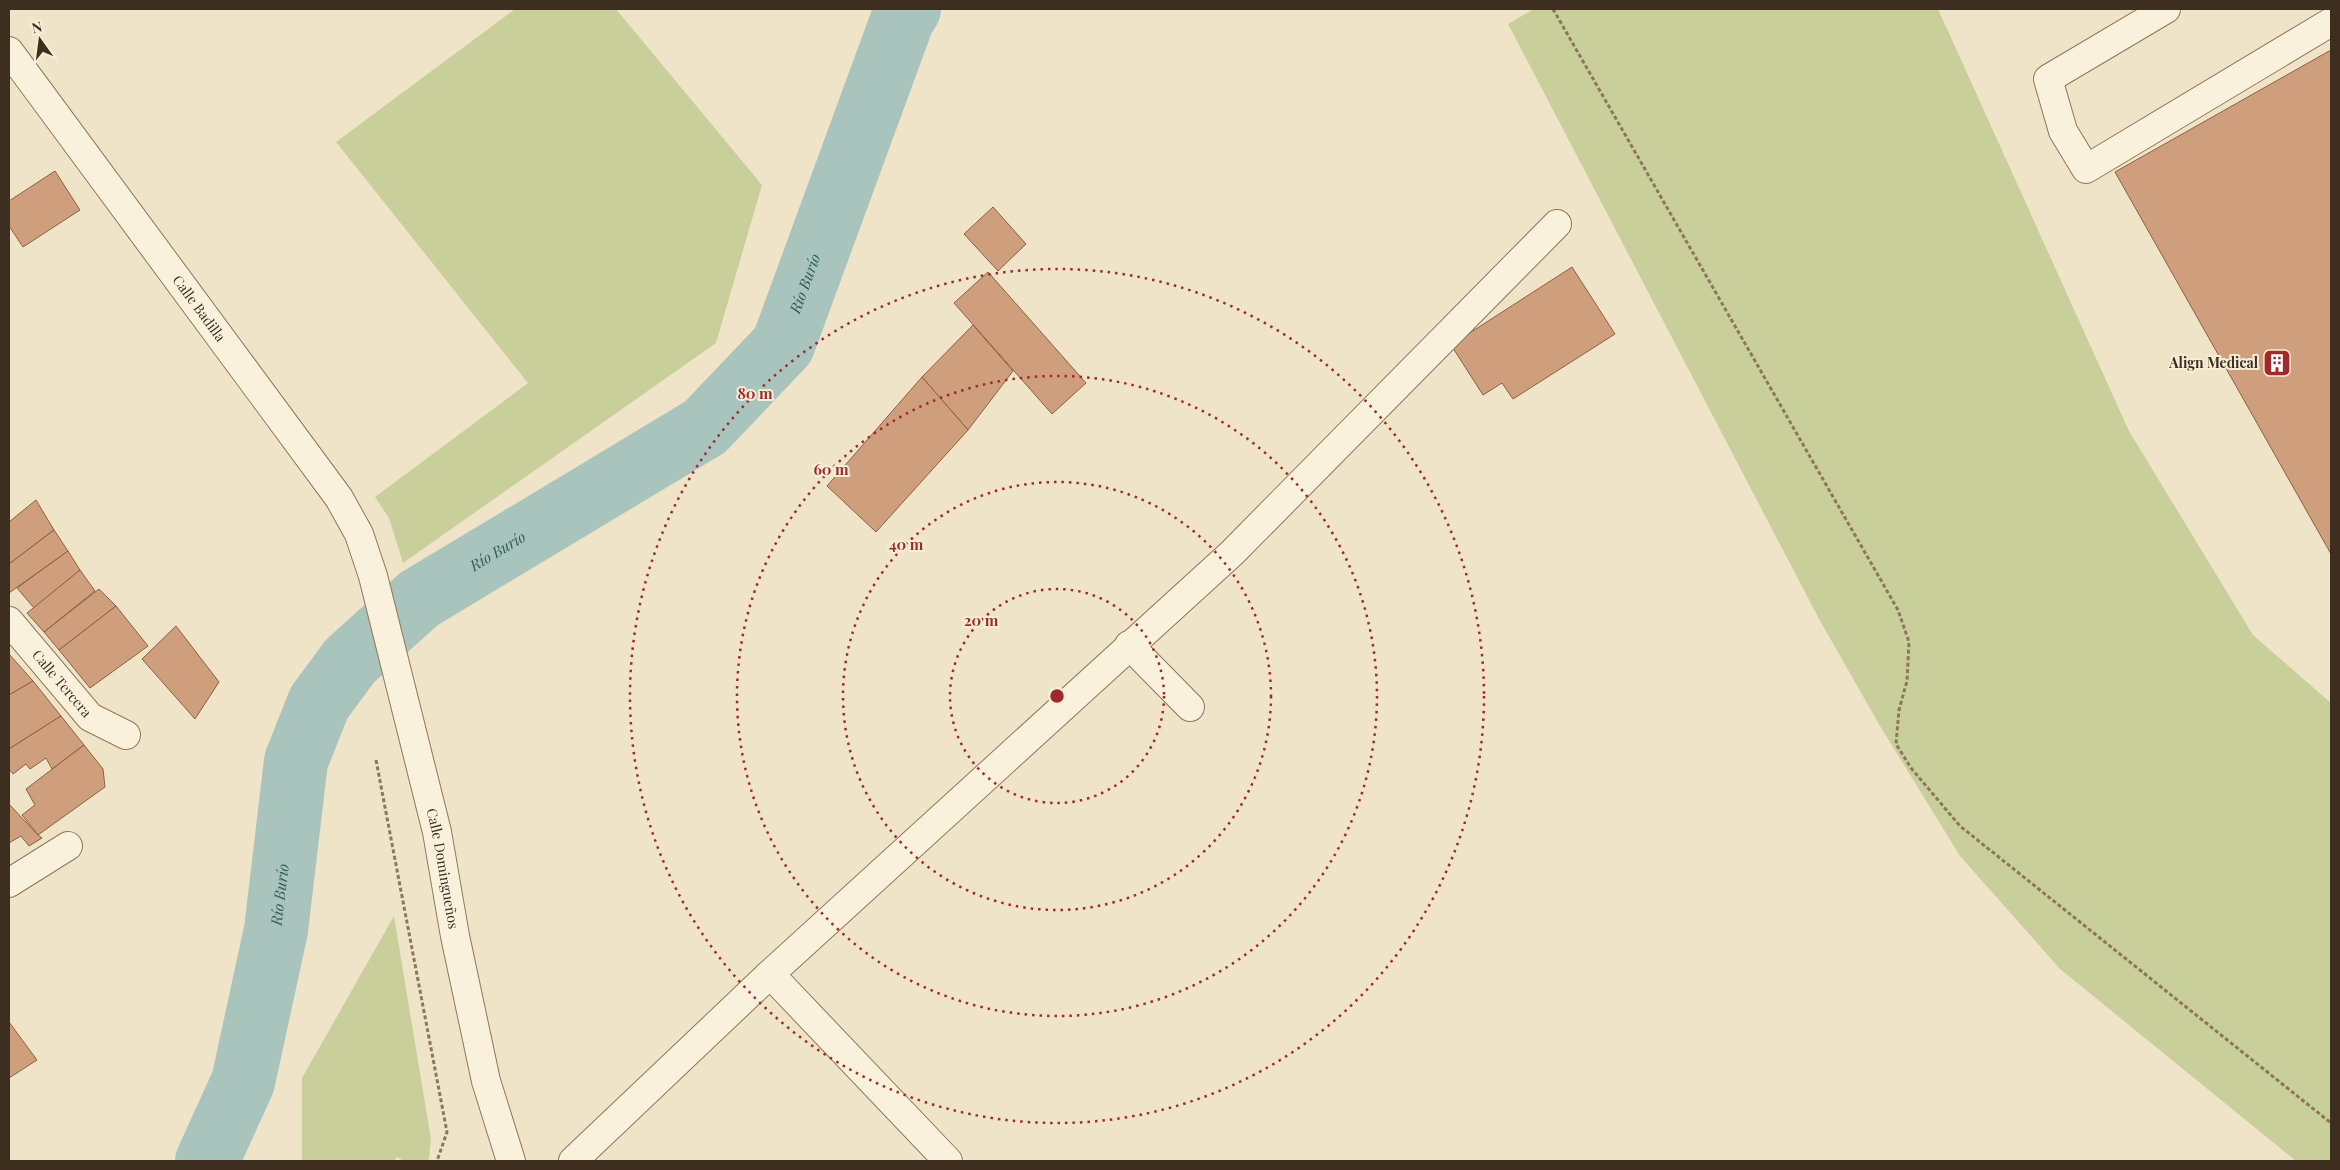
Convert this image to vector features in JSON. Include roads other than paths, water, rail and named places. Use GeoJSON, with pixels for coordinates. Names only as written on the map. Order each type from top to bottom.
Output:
{"type":"FeatureCollection","features":[{"type":"Feature","properties":{"kind":"street"},"geometry":{"type":"LineString","coordinates":[[2166,9],[2048,79],[2063,131],[2086,169],[2331,22]]}},
{"type":"Feature","properties":{"kind":"street","name":"Calle Badilla"},"geometry":{"type":"LineString","coordinates":[[9,51],[339,498],[358,534],[373,576]]}},
{"type":"Feature","properties":{"kind":"street"},"geometry":{"type":"LineString","coordinates":[[573,1161],[770,974],[1232,552],[1557,224]]}},
{"type":"Feature","properties":{"kind":"street","name":"Calle Domingueños"},"geometry":{"type":"LineString","coordinates":[[373,576],[437,832],[454,936],[501,1156]]}},
{"type":"Feature","properties":{"kind":"street","name":"Calle Tercera"},"geometry":{"type":"LineString","coordinates":[[9,622],[90,717],[126,735]]}},
{"type":"Feature","properties":{"kind":"street"},"geometry":{"type":"LineString","coordinates":[[1129,645],[1190,707]]}},
{"type":"Feature","properties":{"kind":"street"},"geometry":{"type":"LineString","coordinates":[[9,883],[68,846]]}},
{"type":"Feature","properties":{"kind":"street"},"geometry":{"type":"LineString","coordinates":[[770,974],[948,1161]]}},
{"type":"Feature","properties":{"kind":"waterway","name":"Río Burío"},"geometry":{"type":"LineString","coordinates":[[207,1161],[243,1082],[276,930],[296,761],[319,703],[350,661],[419,599],[705,427],[783,345],[903,18],[909,9]]}},
{"type":"Feature","properties":{"kind":"place","name":"Align Medical"},"geometry":{"type":"Point","coordinates":[2277,363]}}]}
